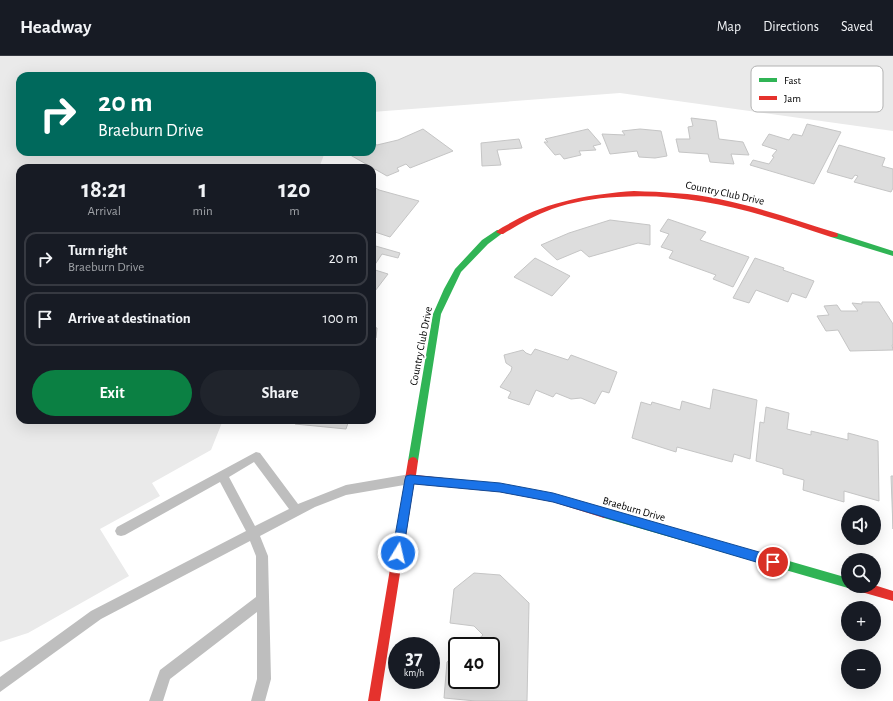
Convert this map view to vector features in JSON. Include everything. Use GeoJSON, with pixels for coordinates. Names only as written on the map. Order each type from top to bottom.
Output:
{"type":"FeatureCollection","features":[{"type":"Feature","properties":{"kind":"street","name":"Country Club Drive"},"geometry":{"type":"LineString","coordinates":[[374,701],[437,314],[447,289],[462,266],[475,251],[492,237],[513,224],[533,214],[558,205],[612,195],[644,194],[674,195],[708,199],[738,205],[893,254]]}},
{"type":"Feature","properties":{"kind":"street","name":"Braeburn Drive"},"geometry":{"type":"LineString","coordinates":[[410,479],[500,488],[553,498],[841,581]]}},
{"type":"Feature","properties":{"kind":"street"},"geometry":{"type":"LineString","coordinates":[[881,593],[893,596]]}},
{"type":"Feature","properties":{"kind":"lane"},"geometry":{"type":"LineString","coordinates":[[121,531],[256,456],[296,510]]}},
{"type":"Feature","properties":{"kind":"lane"},"geometry":{"type":"LineString","coordinates":[[222,475],[253,534],[262,556],[264,679],[258,701]]}},
{"type":"Feature","properties":{"kind":"lane"},"geometry":{"type":"LineString","coordinates":[[0,685],[96,615],[253,534],[296,510],[346,490],[410,479]]}},
{"type":"Feature","properties":{"kind":"lane"},"geometry":{"type":"LineString","coordinates":[[156,701],[166,675],[262,600]]}},
{"type":"Feature","properties":{"kind":"shaded area"},"geometry":{"type":"Polygon","coordinates":[[[0,56],[893,56],[893,131],[756,112],[883,112],[883,66],[751,66],[751,111],[620,93],[376,112],[376,72],[16,72],[16,156],[324,156],[320,164],[16,164],[16,424],[221,424],[211,450],[152,483],[160,496],[100,529],[129,576],[28,633],[0,642],[0,56]]]}},
{"type":"Feature","properties":{"kind":"building"},"geometry":{"type":"Polygon","coordinates":[[[691,118],[716,121],[719,139],[743,142],[749,155],[731,154],[734,164],[710,162],[708,154],[679,152],[676,139],[690,139],[688,127],[693,126],[691,118]]]}},
{"type":"Feature","properties":{"kind":"building"},"geometry":{"type":"Polygon","coordinates":[[[807,124],[841,132],[814,184],[750,165],[753,160],[769,164],[774,157],[772,156],[777,150],[762,145],[769,134],[789,140],[793,134],[802,136],[807,124]]]}},
{"type":"Feature","properties":{"kind":"building"},"geometry":{"type":"Polygon","coordinates":[[[423,129],[453,151],[410,168],[406,164],[397,168],[399,171],[387,176],[376,170],[376,164],[366,164],[352,156],[376,156],[376,145],[398,140],[423,129]]]}},
{"type":"Feature","properties":{"kind":"building"},"geometry":{"type":"Polygon","coordinates":[[[588,129],[601,144],[593,146],[596,150],[579,151],[581,155],[564,159],[560,154],[555,155],[544,142],[548,142],[545,139],[588,129]]]}},
{"type":"Feature","properties":{"kind":"building"},"geometry":{"type":"Polygon","coordinates":[[[640,129],[661,131],[667,156],[655,158],[639,157],[637,151],[610,154],[602,134],[625,135],[622,131],[640,129]]]}},
{"type":"Feature","properties":{"kind":"building"},"geometry":{"type":"Polygon","coordinates":[[[519,139],[522,148],[497,150],[501,165],[482,166],[481,143],[519,139]]]}},
{"type":"Feature","properties":{"kind":"building"},"geometry":{"type":"Polygon","coordinates":[[[839,145],[885,158],[882,166],[893,169],[893,188],[891,192],[854,182],[858,176],[855,175],[852,179],[827,172],[839,145]]]}},
{"type":"Feature","properties":{"kind":"building"},"geometry":{"type":"Polygon","coordinates":[[[376,188],[419,201],[390,237],[376,232],[376,188]]]}},
{"type":"Feature","properties":{"kind":"building"},"geometry":{"type":"Polygon","coordinates":[[[668,219],[706,232],[700,240],[749,257],[733,287],[713,279],[716,275],[669,258],[673,251],[661,247],[669,234],[660,231],[668,219]]]}},
{"type":"Feature","properties":{"kind":"building"},"geometry":{"type":"Polygon","coordinates":[[[610,220],[650,225],[650,245],[638,243],[589,257],[581,250],[557,260],[541,245],[569,233],[610,220]]]}},
{"type":"Feature","properties":{"kind":"building"},"geometry":{"type":"Polygon","coordinates":[[[376,246],[400,253],[398,258],[382,254],[376,263],[376,246]]]}},
{"type":"Feature","properties":{"kind":"building"},"geometry":{"type":"Polygon","coordinates":[[[535,258],[570,276],[552,296],[514,277],[535,258]]]}},
{"type":"Feature","properties":{"kind":"building"},"geometry":{"type":"Polygon","coordinates":[[[755,258],[784,268],[783,270],[814,281],[806,298],[792,293],[788,302],[756,290],[749,303],[733,298],[755,258]]]}},
{"type":"Feature","properties":{"kind":"building"},"geometry":{"type":"Polygon","coordinates":[[[376,270],[388,274],[376,290],[376,270]]]}},
{"type":"Feature","properties":{"kind":"building"},"geometry":{"type":"Polygon","coordinates":[[[862,302],[879,302],[893,324],[893,350],[850,351],[838,330],[826,331],[817,316],[829,315],[824,306],[837,305],[841,311],[858,311],[852,303],[862,304],[862,302]]]}},
{"type":"Feature","properties":{"kind":"building"},"geometry":{"type":"Polygon","coordinates":[[[535,349],[568,360],[571,355],[617,372],[609,393],[602,391],[595,404],[581,398],[571,399],[556,393],[553,397],[536,390],[529,405],[508,398],[511,392],[500,387],[511,371],[512,367],[506,363],[504,355],[523,350],[531,355],[535,349]]]}},
{"type":"Feature","properties":{"kind":"building"},"geometry":{"type":"Polygon","coordinates":[[[713,389],[757,400],[750,459],[734,454],[732,462],[677,447],[676,452],[632,438],[641,402],[651,405],[652,402],[680,410],[682,401],[710,409],[713,389]]]}},
{"type":"Feature","properties":{"kind":"building"},"geometry":{"type":"Polygon","coordinates":[[[766,407],[789,413],[787,429],[811,435],[811,431],[848,440],[848,433],[878,441],[879,501],[844,491],[844,502],[803,490],[804,480],[783,474],[783,469],[756,461],[760,422],[764,423],[766,407]]]}},
{"type":"Feature","properties":{"kind":"building"},"geometry":{"type":"Polygon","coordinates":[[[295,424],[348,424],[346,429],[295,424]]]}},
{"type":"Feature","properties":{"kind":"building"},"geometry":{"type":"Polygon","coordinates":[[[891,476],[893,476],[893,529],[891,476]]]}},
{"type":"Feature","properties":{"kind":"building"},"geometry":{"type":"Polygon","coordinates":[[[474,573],[500,575],[529,603],[527,701],[476,701],[444,698],[448,661],[448,689],[500,689],[500,637],[481,637],[483,635],[474,626],[450,623],[454,589],[474,573]]]}},
{"type":"Feature","properties":{"kind":"traffic: fast"},"geometry":{"type":"LineString","coordinates":[[413,461],[437,314],[458,271],[485,242],[500,232]]}},
{"type":"Feature","properties":{"kind":"traffic: fast"},"geometry":{"type":"LineString","coordinates":[[834,235],[893,254]]}},
{"type":"Feature","properties":{"kind":"traffic: fast"},"geometry":{"type":"LineString","coordinates":[[604,513],[841,581]]}},
{"type":"Feature","properties":{"kind":"traffic: jam"},"geometry":{"type":"LineString","coordinates":[[500,232],[524,218],[550,207],[578,200],[634,194],[663,194],[733,204],[834,235]]}},
{"type":"Feature","properties":{"kind":"traffic: jam"},"geometry":{"type":"LineString","coordinates":[[374,701],[413,461]]}},
{"type":"Feature","properties":{"kind":"traffic: jam"},"geometry":{"type":"LineString","coordinates":[[410,479],[500,488],[553,498],[604,513]]}},
{"type":"Feature","properties":{"kind":"traffic: jam"},"geometry":{"type":"LineString","coordinates":[[881,593],[893,596]]}},
{"type":"Feature","properties":{"kind":"route"},"geometry":{"type":"LineString","coordinates":[[398,553],[410,479],[500,488],[553,498],[773,562]]}}]}
